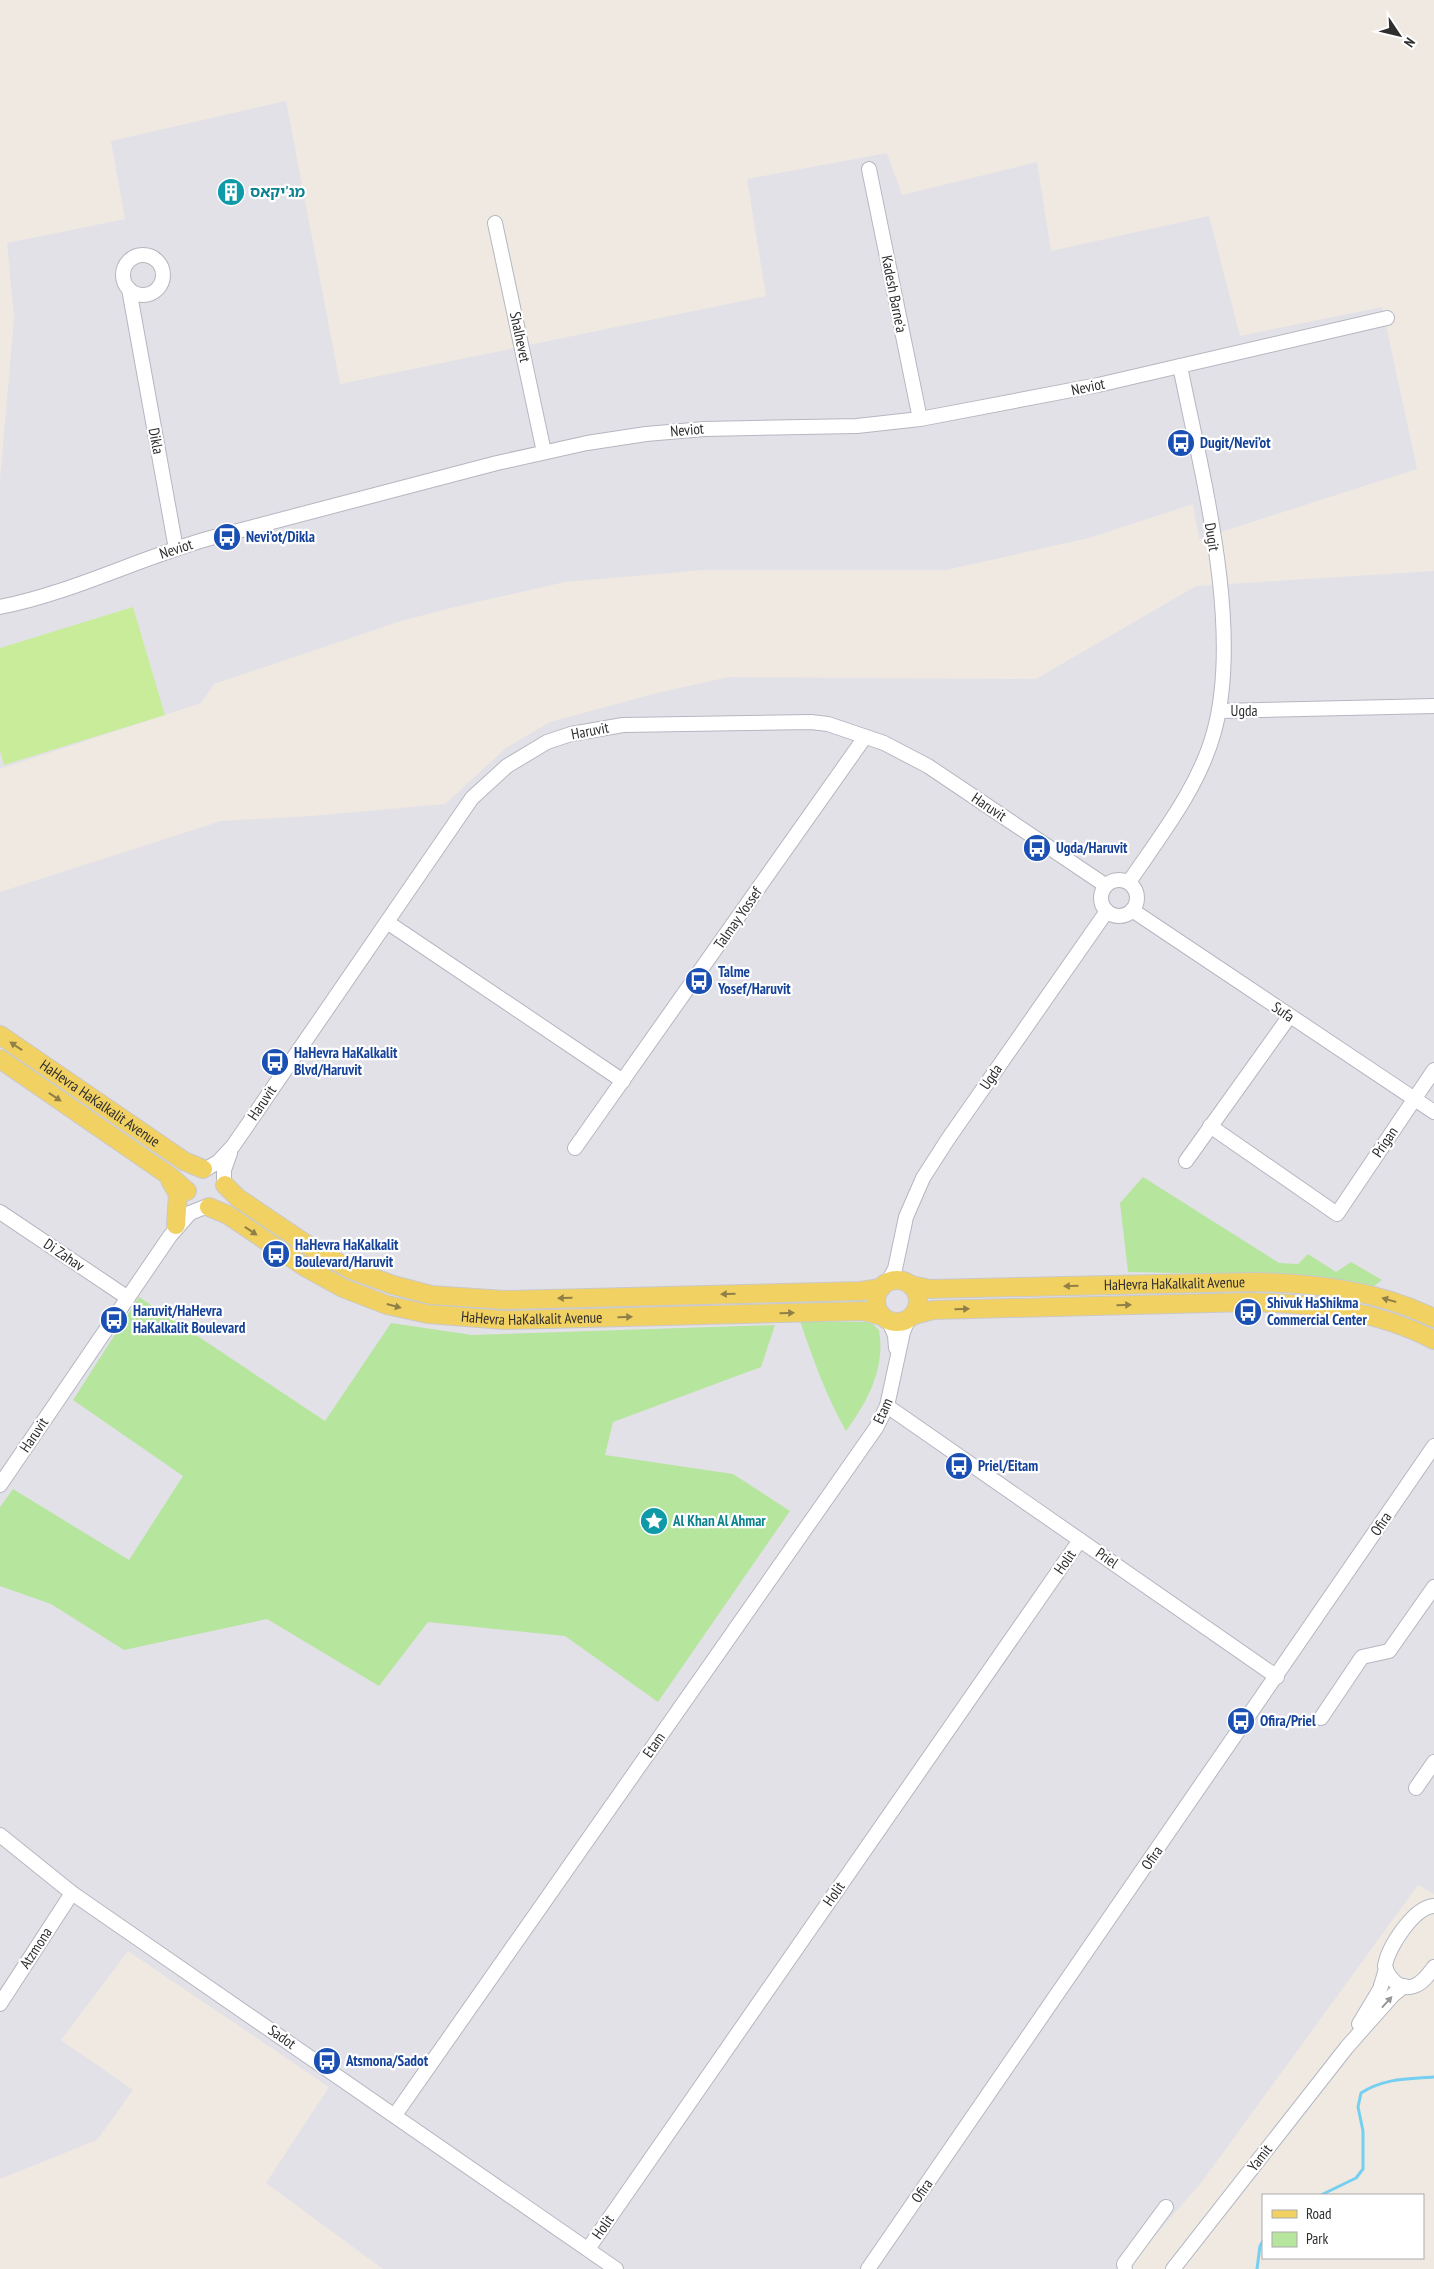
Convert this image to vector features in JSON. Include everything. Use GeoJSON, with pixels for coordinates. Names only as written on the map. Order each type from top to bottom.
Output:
{"type":"FeatureCollection","features":[{"type":"Feature","properties":{"kind":"main road","name":"HaHevra HaKalkalit Avenue"},"geometry":{"type":"LineString","coordinates":[[0,1035],[184,1161],[204,1169]]}},
{"type":"Feature","properties":{"kind":"main road","name":"HaHevra HaKalkalit Avenue"},"geometry":{"type":"LineString","coordinates":[[0,1059],[181,1184],[188,1194]]}},
{"type":"Feature","properties":{"kind":"main road"},"geometry":{"type":"LineString","coordinates":[[160,1169],[175,1186],[178,1194],[173,1231]]}},
{"type":"Feature","properties":{"kind":"main road"},"geometry":{"type":"LineString","coordinates":[[204,1169],[217,1173],[224,1183],[223,1197],[215,1205],[207,1207],[195,1204],[188,1194],[189,1180],[192,1175],[204,1169]]}},
{"type":"Feature","properties":{"kind":"main road","name":"HaHevra HaKalkalit Avenue"},"geometry":{"type":"LineString","coordinates":[[224,1183],[246,1203],[334,1261],[393,1285],[432,1294],[504,1300],[861,1291],[895,1284],[930,1290],[1251,1282],[1302,1284],[1350,1290],[1395,1301],[1434,1318]]}},
{"type":"Feature","properties":{"kind":"main road","name":"HaHevra HaKalkalit Avenue"},"geometry":{"type":"LineString","coordinates":[[207,1207],[228,1215],[305,1267],[337,1285],[387,1305],[428,1314],[504,1320],[864,1311],[885,1318]]}},
{"type":"Feature","properties":{"kind":"main road"},"geometry":{"type":"LineString","coordinates":[[895,1284],[915,1290],[918,1302],[911,1317],[901,1322],[885,1318],[879,1311],[876,1299],[895,1284]]}},
{"type":"Feature","properties":{"kind":"main road","name":"HaHevra HaKalkalit Avenue"},"geometry":{"type":"LineString","coordinates":[[911,1317],[933,1310],[1251,1302],[1301,1304],[1346,1309],[1409,1328],[1434,1340]]}},
{"type":"Feature","properties":{"kind":"street","name":"Kadesh Barne'a"},"geometry":{"type":"LineString","coordinates":[[869,169],[920,419]]}},
{"type":"Feature","properties":{"kind":"street","name":"Shalhevet"},"geometry":{"type":"LineString","coordinates":[[496,222],[544,452]]}},
{"type":"Feature","properties":{"kind":"street"},"geometry":{"type":"LineString","coordinates":[[149,255],[160,263],[163,269],[162,282],[154,292],[141,295],[129,289],[123,278],[126,264],[136,256],[149,255]]}},
{"type":"Feature","properties":{"kind":"street","name":"Dikla"},"geometry":{"type":"LineString","coordinates":[[129,289],[176,548]]}},
{"type":"Feature","properties":{"kind":"street","name":"Dikla"},"geometry":{"type":"LineString","coordinates":[[136,334],[142,308],[154,292]]}},
{"type":"Feature","properties":{"kind":"street","name":"Neviot"},"geometry":{"type":"LineString","coordinates":[[0,607],[72,587],[176,548],[544,452],[616,438],[675,431],[734,427],[857,426],[920,419],[1062,392],[1387,318]]}},
{"type":"Feature","properties":{"kind":"street","name":"Dugit"},"geometry":{"type":"LineString","coordinates":[[1180,366],[1210,524],[1222,605],[1224,654],[1218,711]]}},
{"type":"Feature","properties":{"kind":"street","name":"Ugda"},"geometry":{"type":"LineString","coordinates":[[1129,882],[1178,808],[1202,766],[1214,732],[1218,711],[1434,706]]}},
{"type":"Feature","properties":{"kind":"street","name":"Haruvit"},"geometry":{"type":"LineString","coordinates":[[204,1169],[218,1162],[233,1146],[472,798],[507,766],[547,742],[571,734],[623,725],[785,721],[828,724],[884,744],[928,766],[1106,885]]}},
{"type":"Feature","properties":{"kind":"street","name":"Talmay Yossef"},"geometry":{"type":"LineString","coordinates":[[575,1148],[866,737]]}},
{"type":"Feature","properties":{"kind":"street"},"geometry":{"type":"LineString","coordinates":[[1116,880],[1129,882],[1136,890],[1137,895],[1137,900],[1132,910],[1122,916],[1106,911],[1101,901],[1101,896],[1106,885],[1116,880]]}},
{"type":"Feature","properties":{"kind":"street","name":"Sufa"},"geometry":{"type":"LineString","coordinates":[[1132,910],[1434,1112]]}},
{"type":"Feature","properties":{"kind":"street","name":"Ugda"},"geometry":{"type":"LineString","coordinates":[[895,1284],[906,1217],[924,1178],[948,1139],[1106,911]]}},
{"type":"Feature","properties":{"kind":"street"},"geometry":{"type":"LineString","coordinates":[[387,922],[623,1081]]}},
{"type":"Feature","properties":{"kind":"street"},"geometry":{"type":"LineString","coordinates":[[1186,1161],[1289,1016]]}},
{"type":"Feature","properties":{"kind":"street","name":"Prigan"},"geometry":{"type":"LineString","coordinates":[[1210,1126],[1337,1214],[1434,1070]]}},
{"type":"Feature","properties":{"kind":"street","name":"Haruvit"},"geometry":{"type":"LineString","coordinates":[[224,1183],[224,1170],[233,1146]]}},
{"type":"Feature","properties":{"kind":"street","name":"Haruvit"},"geometry":{"type":"LineString","coordinates":[[173,1231],[188,1194]]}},
{"type":"Feature","properties":{"kind":"street","name":"Haruvit"},"geometry":{"type":"LineString","coordinates":[[0,1486],[173,1231],[190,1213],[207,1207]]}},
{"type":"Feature","properties":{"kind":"street","name":"Di Zahav"},"geometry":{"type":"LineString","coordinates":[[0,1212],[128,1298]]}},
{"type":"Feature","properties":{"kind":"street","name":"Etam"},"geometry":{"type":"LineString","coordinates":[[395,2115],[876,1428],[888,1406],[903,1332],[911,1317]]}},
{"type":"Feature","properties":{"kind":"street","name":"Etam"},"geometry":{"type":"LineString","coordinates":[[885,1318],[894,1335],[896,1366]]}},
{"type":"Feature","properties":{"kind":"street","name":"Priel"},"geometry":{"type":"LineString","coordinates":[[888,1406],[1278,1677]]}},
{"type":"Feature","properties":{"kind":"street","name":"Ofira"},"geometry":{"type":"LineString","coordinates":[[868,2269],[1278,1677],[1434,1446]]}},
{"type":"Feature","properties":{"kind":"street","name":"Holit"},"geometry":{"type":"LineString","coordinates":[[588,2249],[1080,1540]]}},
{"type":"Feature","properties":{"kind":"street"},"geometry":{"type":"LineString","coordinates":[[1321,1718],[1362,1657],[1389,1651],[1434,1587]]}},
{"type":"Feature","properties":{"kind":"street"},"geometry":{"type":"LineString","coordinates":[[1416,1788],[1434,1762]]}},
{"type":"Feature","properties":{"kind":"street","name":"Sadot"},"geometry":{"type":"LineString","coordinates":[[0,1835],[72,1892],[616,2269]]}},
{"type":"Feature","properties":{"kind":"street","name":"Atzmona"},"geometry":{"type":"LineString","coordinates":[[0,2004],[72,1892]]}},
{"type":"Feature","properties":{"kind":"street","name":"Yamit"},"geometry":{"type":"LineString","coordinates":[[1347,2047],[1380,1989],[1388,1954],[1416,1914],[1427,1906],[1434,1906]]}},
{"type":"Feature","properties":{"kind":"street","name":"Yamit"},"geometry":{"type":"LineString","coordinates":[[1173,2269],[1347,2047],[1393,1995],[1404,1986],[1414,1986],[1420,1983],[1434,1967]]}},
{"type":"Feature","properties":{"kind":"street"},"geometry":{"type":"LineString","coordinates":[[1386,1969],[1390,1978],[1404,1986]]}},
{"type":"Feature","properties":{"kind":"street"},"geometry":{"type":"LineString","coordinates":[[1125,2269],[1124,2264],[1166,2207]]}},
{"type":"Feature","properties":{"kind":"shaded area"},"geometry":{"type":"Polygon","coordinates":[[[286,101],[340,384],[766,296],[747,179],[887,153],[902,195],[1037,162],[1051,251],[1209,216],[1240,336],[1382,307],[1417,469],[1199,539],[1193,504],[1089,538],[946,570],[703,570],[565,582],[401,621],[214,684],[201,703],[0,769],[0,480],[14,318],[7,243],[125,219],[111,141],[286,101]]]}},
{"type":"Feature","properties":{"kind":"shaded area"},"geometry":{"type":"Polygon","coordinates":[[[1434,571],[1434,1894],[1418,1885],[1201,2183],[1126,2269],[383,2269],[266,2183],[329,2087],[128,1951],[61,2040],[133,2090],[97,2140],[0,2179],[0,892],[221,821],[312,816],[445,804],[506,748],[550,722],[661,692],[729,677],[1036,679],[1196,586],[1434,571]]]}},
{"type":"Feature","properties":{"kind":"green space"},"geometry":{"type":"Polygon","coordinates":[[[133,607],[165,715],[4,765],[0,751],[0,648],[133,607]]]}},
{"type":"Feature","properties":{"kind":"green space"},"geometry":{"type":"Polygon","coordinates":[[[1143,1177],[1279,1263],[1298,1264],[1308,1254],[1336,1272],[1351,1262],[1382,1280],[1374,1286],[1315,1276],[1128,1272],[1120,1203],[1143,1177]]]}},
{"type":"Feature","properties":{"kind":"green space"},"geometry":{"type":"Polygon","coordinates":[[[139,1297],[325,1421],[391,1323],[472,1335],[775,1325],[761,1367],[613,1422],[605,1455],[733,1474],[790,1511],[658,1702],[565,1636],[428,1622],[379,1686],[267,1619],[124,1650],[51,1604],[0,1586],[0,1507],[13,1489],[129,1560],[183,1476],[73,1400],[139,1297]]]}},
{"type":"Feature","properties":{"kind":"green space"},"geometry":{"type":"Polygon","coordinates":[[[800,1321],[866,1322],[873,1324],[879,1330],[880,1358],[873,1384],[868,1396],[846,1431],[826,1391],[800,1321]]]}},
{"type":"Feature","properties":{"kind":"waterway"},"geometry":{"type":"LineString","coordinates":[[1323,2194],[1356,2178],[1363,2169],[1363,2131],[1358,2107],[1361,2093],[1378,2084],[1387,2082],[1434,2077]]}},
{"type":"Feature","properties":{"kind":"waterway"},"geometry":{"type":"LineString","coordinates":[[1257,2269],[1262,2243]]}},
{"type":"Feature","properties":{"kind":"place","name":"מג'יקאס"},"geometry":{"type":"Point","coordinates":[231,192]}},
{"type":"Feature","properties":{"kind":"place","name":"Dugit/Nevi’ot"},"geometry":{"type":"Point","coordinates":[1181,443]}},
{"type":"Feature","properties":{"kind":"place","name":"Nevi’ot/Dikla"},"geometry":{"type":"Point","coordinates":[227,537]}},
{"type":"Feature","properties":{"kind":"place","name":"Ugda/Haruvit"},"geometry":{"type":"Point","coordinates":[1037,848]}},
{"type":"Feature","properties":{"kind":"place","name":"Talme Yosef/Haruvit"},"geometry":{"type":"Point","coordinates":[699,981]}},
{"type":"Feature","properties":{"kind":"place","name":"HaHevra HaKalkalit Blvd/Haruvit"},"geometry":{"type":"Point","coordinates":[275,1062]}},
{"type":"Feature","properties":{"kind":"place","name":"HaHevra HaKalkalit Boulevard/Haruvit"},"geometry":{"type":"Point","coordinates":[276,1254]}},
{"type":"Feature","properties":{"kind":"place","name":"Shivuk HaShikma Commercial Center"},"geometry":{"type":"Point","coordinates":[1248,1312]}},
{"type":"Feature","properties":{"kind":"place","name":"Haruvit/HaHevra HaKalkalit Boulevard"},"geometry":{"type":"Point","coordinates":[114,1320]}},
{"type":"Feature","properties":{"kind":"place","name":"Priel/Eitam"},"geometry":{"type":"Point","coordinates":[959,1466]}},
{"type":"Feature","properties":{"kind":"place","name":"Al Khan Al Ahmar"},"geometry":{"type":"Point","coordinates":[654,1521]}},
{"type":"Feature","properties":{"kind":"place","name":"Ofira/Priel"},"geometry":{"type":"Point","coordinates":[1241,1721]}},
{"type":"Feature","properties":{"kind":"place","name":"Atsmona/Sadot"},"geometry":{"type":"Point","coordinates":[327,2061]}}]}
